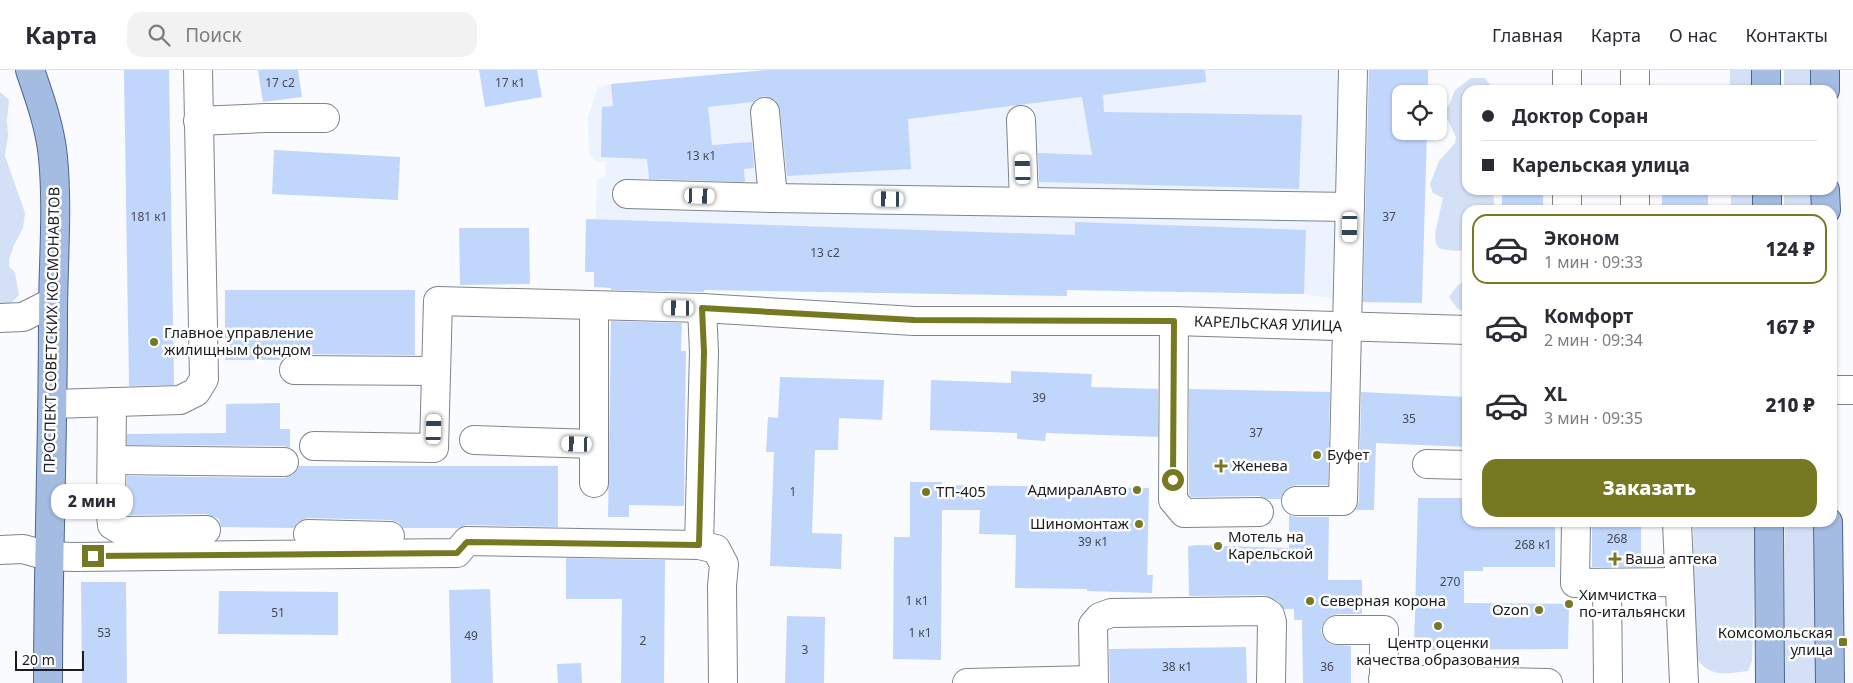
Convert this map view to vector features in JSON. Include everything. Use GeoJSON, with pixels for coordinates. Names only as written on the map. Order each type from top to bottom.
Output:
{"type":"FeatureCollection","features":[{"type":"Feature","properties":{"kind":"main road","name":"ПРОСПЕКТ СОВЕТСКИХ КОСМОНАВТОВ"},"geometry":{"type":"LineString","coordinates":[[30,70],[46,117],[53,157],[53,404],[48,556],[48,683]]}},
{"type":"Feature","properties":{"kind":"main road"},"geometry":{"type":"LineString","coordinates":[[1766,70],[1766,85]]}},
{"type":"Feature","properties":{"kind":"main road"},"geometry":{"type":"LineString","coordinates":[[1824,70],[1825,85]]}},
{"type":"Feature","properties":{"kind":"main road"},"geometry":{"type":"LineString","coordinates":[[1769,527],[1770,683]]}},
{"type":"Feature","properties":{"kind":"main road"},"geometry":{"type":"LineString","coordinates":[[1828,527],[1830,683]]}},
{"type":"Feature","properties":{"kind":"street"},"geometry":{"type":"LineString","coordinates":[[53,404],[180,400],[196,392],[204,379],[198,70]]}},
{"type":"Feature","properties":{"kind":"street"},"geometry":{"type":"LineString","coordinates":[[1296,502],[1343,501],[1354,70]]}},
{"type":"Feature","properties":{"kind":"street"},"geometry":{"type":"LineString","coordinates":[[1567,70],[1567,85]]}},
{"type":"Feature","properties":{"kind":"street"},"geometry":{"type":"LineString","coordinates":[[1635,70],[1635,85]]}},
{"type":"Feature","properties":{"kind":"street"},"geometry":{"type":"LineString","coordinates":[[766,112],[773,198]]}},
{"type":"Feature","properties":{"kind":"street"},"geometry":{"type":"LineString","coordinates":[[198,121],[325,118]]}},
{"type":"Feature","properties":{"kind":"street"},"geometry":{"type":"LineString","coordinates":[[1021,120],[1024,201]]}},
{"type":"Feature","properties":{"kind":"street"},"geometry":{"type":"LineString","coordinates":[[627,194],[1350,207]]}},
{"type":"Feature","properties":{"kind":"street","name":"КАРЕЛЬСКАЯ УЛИЦА"},"geometry":{"type":"LineString","coordinates":[[436,371],[438,301],[690,308],[914,320],[1174,321],[1462,330]]}},
{"type":"Feature","properties":{"kind":"street"},"geometry":{"type":"LineString","coordinates":[[0,318],[23,316],[53,302]]}},
{"type":"Feature","properties":{"kind":"street"},"geometry":{"type":"LineString","coordinates":[[594,306],[594,483]]}},
{"type":"Feature","properties":{"kind":"street"},"geometry":{"type":"LineString","coordinates":[[690,308],[704,352],[707,547]]}},
{"type":"Feature","properties":{"kind":"street"},"geometry":{"type":"LineString","coordinates":[[1174,321],[1172,500],[1184,513],[1259,512]]}},
{"type":"Feature","properties":{"kind":"street"},"geometry":{"type":"LineString","coordinates":[[294,370],[436,371],[434,448],[314,446]]}},
{"type":"Feature","properties":{"kind":"street"},"geometry":{"type":"LineString","coordinates":[[1837,390],[1853,390]]}},
{"type":"Feature","properties":{"kind":"street"},"geometry":{"type":"LineString","coordinates":[[112,402],[112,525],[122,531],[206,530]]}},
{"type":"Feature","properties":{"kind":"street"},"geometry":{"type":"LineString","coordinates":[[474,440],[594,444]]}},
{"type":"Feature","properties":{"kind":"street"},"geometry":{"type":"LineString","coordinates":[[112,460],[284,462]]}},
{"type":"Feature","properties":{"kind":"street"},"geometry":{"type":"LineString","coordinates":[[1428,464],[1462,465]]}},
{"type":"Feature","properties":{"kind":"street"},"geometry":{"type":"LineString","coordinates":[[1576,527],[1575,583],[1679,582]]}},
{"type":"Feature","properties":{"kind":"street"},"geometry":{"type":"LineString","coordinates":[[1677,527],[1684,683]]}},
{"type":"Feature","properties":{"kind":"street"},"geometry":{"type":"LineString","coordinates":[[308,534],[429,536],[440,554]]}},
{"type":"Feature","properties":{"kind":"street"},"geometry":{"type":"LineString","coordinates":[[0,550],[23,549],[48,556],[440,554],[457,553],[467,542],[707,547],[724,564],[722,586],[722,683]]}},
{"type":"Feature","properties":{"kind":"street"},"geometry":{"type":"LineString","coordinates":[[1607,583],[1608,683]]}},
{"type":"Feature","properties":{"kind":"street"},"geometry":{"type":"LineString","coordinates":[[967,683],[1094,681],[1093,625],[1100,617],[1111,613],[1264,611],[1270,615],[1272,622],[1271,683]]}},
{"type":"Feature","properties":{"kind":"street"},"geometry":{"type":"LineString","coordinates":[[1337,630],[1384,630],[1384,681],[1548,683]]}},
{"type":"Feature","properties":{"kind":"shaded area"},"geometry":{"type":"Polygon","coordinates":[[[767,70],[1428,70],[1428,85],[1392,85],[1392,140],[1402,140],[1422,303],[1354,302],[1304,294],[1073,290],[604,275],[594,277],[597,179],[605,178],[606,162],[595,161],[589,153],[588,118],[598,87],[611,84],[767,70]]]}},
{"type":"Feature","properties":{"kind":"shaded area"},"geometry":{"type":"Polygon","coordinates":[[[1730,70],[1751,70],[1751,85],[1730,85],[1730,70]]]}},
{"type":"Feature","properties":{"kind":"shaded area"},"geometry":{"type":"Polygon","coordinates":[[[1784,70],[1815,70],[1815,85],[1784,85],[1784,70]]]}},
{"type":"Feature","properties":{"kind":"shaded area"},"geometry":{"type":"Polygon","coordinates":[[[1471,78],[1485,78],[1490,85],[1462,85],[1462,195],[1493,195],[1494,205],[1462,205],[1461,251],[1439,248],[1436,244],[1435,234],[1443,198],[1433,193],[1430,184],[1439,161],[1455,143],[1456,137],[1447,118],[1447,108],[1455,90],[1471,78]]]}},
{"type":"Feature","properties":{"kind":"shaded area"},"geometry":{"type":"Polygon","coordinates":[[[0,92],[9,100],[8,136],[5,156],[25,213],[23,228],[9,259],[9,266],[15,273],[19,295],[9,305],[0,306],[0,92]]]}},
{"type":"Feature","properties":{"kind":"shaded area"},"geometry":{"type":"Polygon","coordinates":[[[1731,195],[1753,195],[1754,205],[1731,205],[1731,195]]]}},
{"type":"Feature","properties":{"kind":"shaded area"},"geometry":{"type":"Polygon","coordinates":[[[1784,195],[1815,195],[1815,205],[1784,205],[1784,195]]]}},
{"type":"Feature","properties":{"kind":"shaded area"},"geometry":{"type":"Polygon","coordinates":[[[1462,283],[1462,312],[1449,297],[1462,283]]]}},
{"type":"Feature","properties":{"kind":"shaded area"},"geometry":{"type":"Polygon","coordinates":[[[1693,527],[1756,527],[1752,661],[1748,671],[1718,673],[1706,668],[1695,656],[1693,527]]]}},
{"type":"Feature","properties":{"kind":"shaded area"},"geometry":{"type":"Polygon","coordinates":[[[1785,527],[1816,527],[1816,683],[1785,683],[1785,527]]]}},
{"type":"Feature","properties":{"kind":"building"},"geometry":{"type":"Polygon","coordinates":[[[124,70],[169,70],[174,385],[129,386],[124,70]]]}},
{"type":"Feature","properties":{"kind":"building"},"geometry":{"type":"Polygon","coordinates":[[[258,70],[298,70],[302,97],[263,102],[258,70]]]}},
{"type":"Feature","properties":{"kind":"building"},"geometry":{"type":"Polygon","coordinates":[[[479,70],[537,70],[542,97],[485,107],[479,70]]]}},
{"type":"Feature","properties":{"kind":"building"},"geometry":{"type":"Polygon","coordinates":[[[767,70],[1205,70],[1206,82],[1103,95],[1104,112],[1302,115],[1299,189],[1039,182],[1038,153],[1092,155],[1082,97],[908,119],[911,169],[787,176],[780,110],[775,100],[764,96],[753,102],[708,107],[712,145],[752,142],[754,168],[744,169],[745,182],[649,179],[647,159],[601,157],[602,107],[613,106],[611,84],[767,70]]]}},
{"type":"Feature","properties":{"kind":"building"},"geometry":{"type":"Polygon","coordinates":[[[1369,70],[1428,70],[1428,85],[1392,85],[1392,140],[1427,140],[1422,303],[1363,302],[1369,70]]]}},
{"type":"Feature","properties":{"kind":"building"},"geometry":{"type":"Polygon","coordinates":[[[274,150],[400,157],[398,200],[272,194],[274,150]]]}},
{"type":"Feature","properties":{"kind":"building"},"geometry":{"type":"Polygon","coordinates":[[[1502,195],[1543,195],[1543,205],[1502,205],[1502,195]]]}},
{"type":"Feature","properties":{"kind":"building"},"geometry":{"type":"Polygon","coordinates":[[[1662,195],[1708,195],[1708,205],[1662,205],[1662,195]]]}},
{"type":"Feature","properties":{"kind":"building"},"geometry":{"type":"Polygon","coordinates":[[[586,219],[1075,235],[1075,222],[1306,230],[1304,294],[1067,290],[1067,296],[611,290],[611,288],[594,287],[594,272],[585,272],[586,219]]]}},
{"type":"Feature","properties":{"kind":"building"},"geometry":{"type":"Polygon","coordinates":[[[459,228],[529,228],[530,284],[460,285],[459,228]]]}},
{"type":"Feature","properties":{"kind":"building"},"geometry":{"type":"Polygon","coordinates":[[[225,290],[415,290],[415,355],[294,354],[282,360],[225,360],[225,290]]]}},
{"type":"Feature","properties":{"kind":"building"},"geometry":{"type":"Polygon","coordinates":[[[611,321],[682,323],[681,351],[686,351],[684,506],[629,505],[629,517],[608,517],[611,321]]]}},
{"type":"Feature","properties":{"kind":"building"},"geometry":{"type":"Polygon","coordinates":[[[1011,371],[1092,374],[1091,387],[1158,389],[1158,437],[1046,433],[1045,441],[1017,439],[1017,433],[930,430],[931,380],[1011,383],[1011,371]]]}},
{"type":"Feature","properties":{"kind":"building"},"geometry":{"type":"Polygon","coordinates":[[[780,377],[884,380],[882,420],[839,418],[838,450],[815,450],[812,533],[842,534],[841,569],[770,566],[774,452],[766,452],[768,417],[778,418],[780,377]]]}},
{"type":"Feature","properties":{"kind":"building"},"geometry":{"type":"Polygon","coordinates":[[[1189,389],[1330,392],[1328,485],[1296,485],[1289,487],[1283,493],[1281,499],[1267,499],[1259,496],[1191,497],[1189,494],[1189,389]]]}},
{"type":"Feature","properties":{"kind":"building"},"geometry":{"type":"Polygon","coordinates":[[[1361,392],[1462,397],[1462,447],[1376,443],[1374,510],[1356,510],[1359,501],[1361,392]]]}},
{"type":"Feature","properties":{"kind":"building"},"geometry":{"type":"Polygon","coordinates":[[[280,403],[280,429],[290,429],[290,448],[284,446],[127,445],[127,434],[226,433],[226,404],[280,403]]]}},
{"type":"Feature","properties":{"kind":"building"},"geometry":{"type":"Polygon","coordinates":[[[299,466],[558,466],[558,527],[467,525],[459,528],[403,528],[398,522],[390,520],[308,518],[300,521],[294,528],[221,527],[219,519],[206,514],[127,515],[127,476],[284,478],[292,475],[299,466]]]}},
{"type":"Feature","properties":{"kind":"building"},"geometry":{"type":"Polygon","coordinates":[[[910,482],[942,482],[941,485],[1149,488],[1147,575],[1153,575],[1152,593],[1087,591],[1087,589],[1015,588],[1016,535],[979,534],[980,510],[942,510],[941,660],[893,659],[894,537],[910,537],[910,482]]]}},
{"type":"Feature","properties":{"kind":"building"},"geometry":{"type":"Polygon","coordinates":[[[1418,498],[1462,498],[1462,527],[1555,527],[1555,567],[1483,567],[1483,571],[1464,571],[1464,603],[1569,604],[1568,649],[1414,650],[1418,498]]]}},
{"type":"Feature","properties":{"kind":"building"},"geometry":{"type":"Polygon","coordinates":[[[1289,515],[1296,517],[1329,517],[1328,580],[1362,580],[1362,614],[1337,614],[1330,616],[1324,622],[1321,630],[1323,637],[1330,644],[1351,646],[1351,683],[1303,683],[1302,620],[1294,620],[1294,609],[1284,609],[1279,602],[1264,595],[1189,596],[1188,546],[1289,548],[1289,515]]]}},
{"type":"Feature","properties":{"kind":"building"},"geometry":{"type":"Polygon","coordinates":[[[1592,527],[1641,527],[1641,567],[1592,567],[1592,527]]]}},
{"type":"Feature","properties":{"kind":"building"},"geometry":{"type":"Polygon","coordinates":[[[566,558],[665,560],[664,683],[621,683],[622,599],[566,599],[566,558]]]}},
{"type":"Feature","properties":{"kind":"building"},"geometry":{"type":"Polygon","coordinates":[[[81,582],[126,582],[127,683],[82,683],[81,582]]]}},
{"type":"Feature","properties":{"kind":"building"},"geometry":{"type":"Polygon","coordinates":[[[490,589],[493,683],[451,683],[449,590],[490,589]]]}},
{"type":"Feature","properties":{"kind":"building"},"geometry":{"type":"Polygon","coordinates":[[[219,591],[338,592],[338,635],[218,634],[219,591]]]}},
{"type":"Feature","properties":{"kind":"building"},"geometry":{"type":"Polygon","coordinates":[[[787,616],[825,617],[824,683],[785,683],[787,616]]]}},
{"type":"Feature","properties":{"kind":"building"},"geometry":{"type":"Polygon","coordinates":[[[1246,647],[1247,683],[1110,683],[1109,649],[1246,647]]]}},
{"type":"Feature","properties":{"kind":"building"},"geometry":{"type":"Polygon","coordinates":[[[581,663],[582,683],[558,683],[557,664],[581,663]]]}},
{"type":"Feature","properties":{"kind":"place","name":"Главное управление жилищным фондом"},"geometry":{"type":"Point","coordinates":[154,342]}},
{"type":"Feature","properties":{"kind":"place","name":"Буфет"},"geometry":{"type":"Point","coordinates":[1317,455]}},
{"type":"Feature","properties":{"kind":"place","name":"Женева"},"geometry":{"type":"Point","coordinates":[1221,466]}},
{"type":"Feature","properties":{"kind":"place","name":"АдмиралАвто"},"geometry":{"type":"Point","coordinates":[1137,490]}},
{"type":"Feature","properties":{"kind":"place","name":"ТП-405"},"geometry":{"type":"Point","coordinates":[926,492]}},
{"type":"Feature","properties":{"kind":"place","name":"Шиномонтаж"},"geometry":{"type":"Point","coordinates":[1139,524]}},
{"type":"Feature","properties":{"kind":"place","name":"Мотель на Карельской"},"geometry":{"type":"Point","coordinates":[1218,546]}},
{"type":"Feature","properties":{"kind":"place","name":"Ваша аптека"},"geometry":{"type":"Point","coordinates":[1615,559]}},
{"type":"Feature","properties":{"kind":"place","name":"Северная корона"},"geometry":{"type":"Point","coordinates":[1310,601]}},
{"type":"Feature","properties":{"kind":"place","name":"Химчистка по-итальянски"},"geometry":{"type":"Point","coordinates":[1569,604]}},
{"type":"Feature","properties":{"kind":"place","name":"Ozon"},"geometry":{"type":"Point","coordinates":[1539,610]}},
{"type":"Feature","properties":{"kind":"place","name":"Центр оценки качества образования"},"geometry":{"type":"Point","coordinates":[1438,626]}},
{"type":"Feature","properties":{"kind":"place","name":"Комсомольская улица"},"geometry":{"type":"Point","coordinates":[1843,642]}},
{"type":"Feature","properties":{"kind":"route"},"geometry":{"type":"LineString","coordinates":[[93,556],[457,553],[467,542],[699,545],[704,352],[702,308],[914,320],[1174,321],[1173,480]]}}]}
